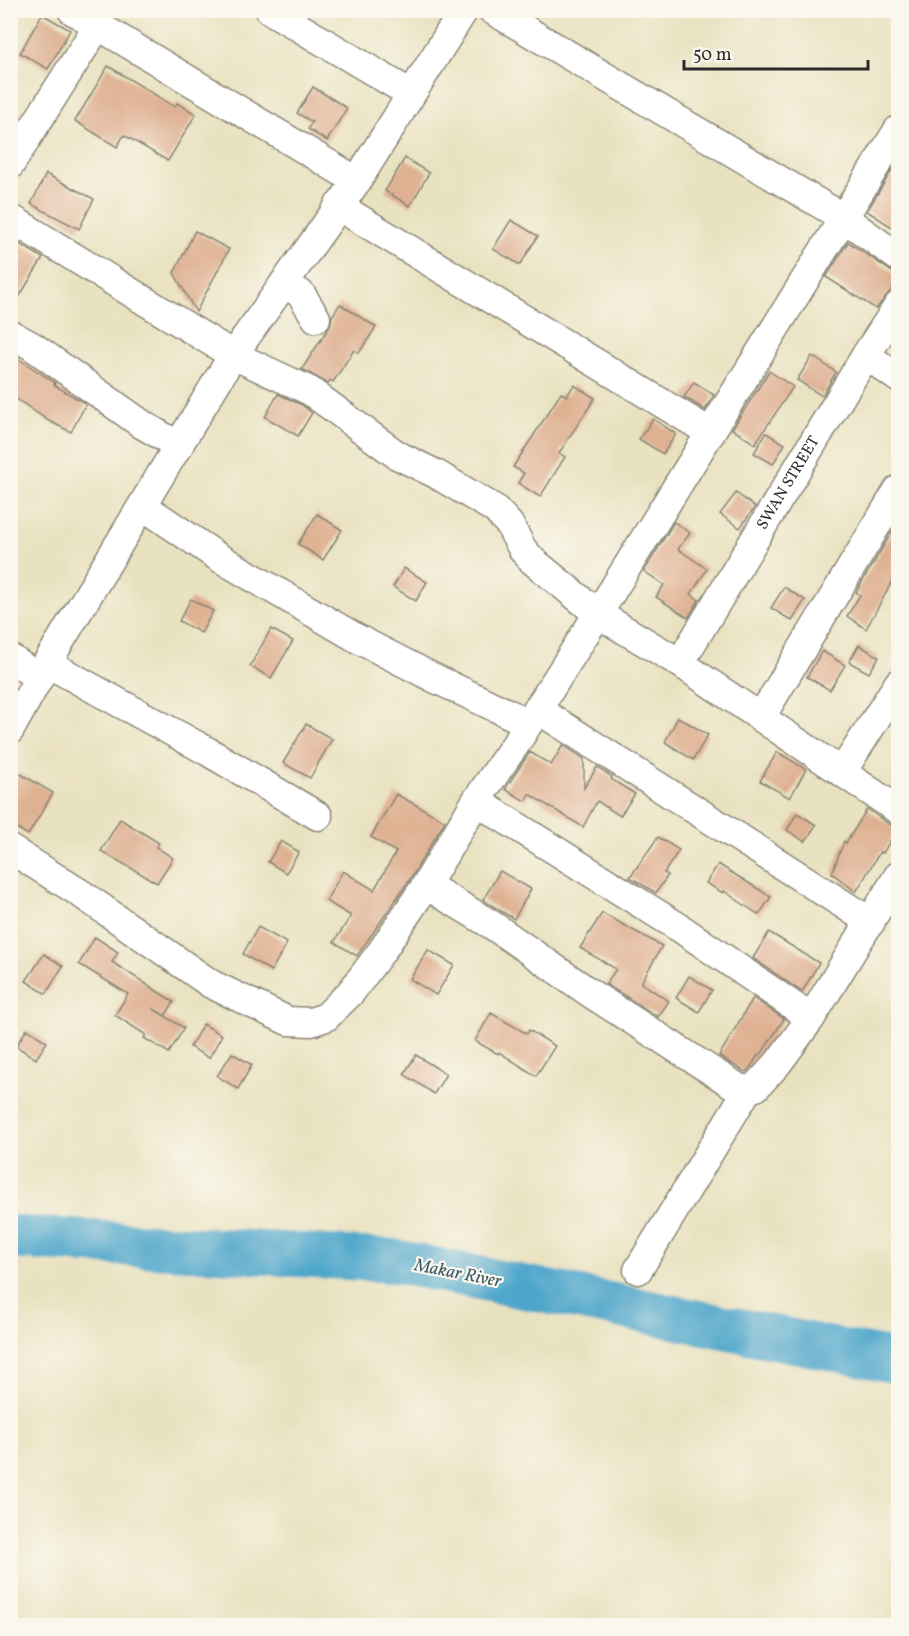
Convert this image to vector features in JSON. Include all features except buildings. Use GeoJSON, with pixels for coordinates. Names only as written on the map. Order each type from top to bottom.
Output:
{"type":"FeatureCollection","features":[{"type":"Feature","properties":{"kind":"street"},"geometry":{"type":"LineString","coordinates":[[72,10],[357,181]]}},
{"type":"Feature","properties":{"kind":"street"},"geometry":{"type":"LineString","coordinates":[[270,10],[411,94]]}},
{"type":"Feature","properties":{"kind":"street"},"geometry":{"type":"LineString","coordinates":[[10,730],[233,355],[357,181],[464,10]]}},
{"type":"Feature","properties":{"kind":"street"},"geometry":{"type":"LineString","coordinates":[[492,10],[844,218],[898,257]]}},
{"type":"Feature","properties":{"kind":"street"},"geometry":{"type":"LineString","coordinates":[[10,165],[98,25]]}},
{"type":"Feature","properties":{"kind":"street"},"geometry":{"type":"LineString","coordinates":[[10,849],[80,893],[211,984],[288,1020],[311,1022],[326,1017],[339,1007],[381,952],[426,885],[476,801],[598,614],[898,130]]}},
{"type":"Feature","properties":{"kind":"street"},"geometry":{"type":"LineString","coordinates":[[338,206],[711,433]]}},
{"type":"Feature","properties":{"kind":"street"},"geometry":{"type":"LineString","coordinates":[[10,218],[233,355],[310,391],[397,455],[495,509],[509,524],[523,550],[533,561],[598,614],[680,663],[898,810]]}},
{"type":"Feature","properties":{"kind":"street"},"geometry":{"type":"LineString","coordinates":[[284,283],[300,294],[316,318]]}},
{"type":"Feature","properties":{"kind":"street","name":"SWAN STREET"},"geometry":{"type":"LineString","coordinates":[[680,663],[898,306]]}},
{"type":"Feature","properties":{"kind":"street"},"geometry":{"type":"LineString","coordinates":[[10,334],[32,346],[143,425],[179,446]]}},
{"type":"Feature","properties":{"kind":"street"},"geometry":{"type":"LineString","coordinates":[[866,356],[898,378]]}},
{"type":"Feature","properties":{"kind":"street"},"geometry":{"type":"LineString","coordinates":[[761,717],[898,490]]}},
{"type":"Feature","properties":{"kind":"street"},"geometry":{"type":"LineString","coordinates":[[143,506],[218,557],[358,639],[532,716],[871,922]]}},
{"type":"Feature","properties":{"kind":"street"},"geometry":{"type":"LineString","coordinates":[[10,658],[43,671],[255,778],[318,816]]}},
{"type":"Feature","properties":{"kind":"street"},"geometry":{"type":"LineString","coordinates":[[842,772],[889,720],[898,684]]}},
{"type":"Feature","properties":{"kind":"street"},"geometry":{"type":"LineString","coordinates":[[476,801],[680,928],[811,1018]]}},
{"type":"Feature","properties":{"kind":"street"},"geometry":{"type":"LineString","coordinates":[[426,885],[492,925],[593,995],[740,1089],[748,1089],[756,1087],[778,1063],[811,1018],[898,876]]}},
{"type":"Feature","properties":{"kind":"street"},"geometry":{"type":"LineString","coordinates":[[638,1270],[748,1089]]}},
{"type":"Feature","properties":{"kind":"waterway","name":"Makar River"},"geometry":{"type":"LineString","coordinates":[[10,1237],[394,1261],[898,1362]]}}]}
